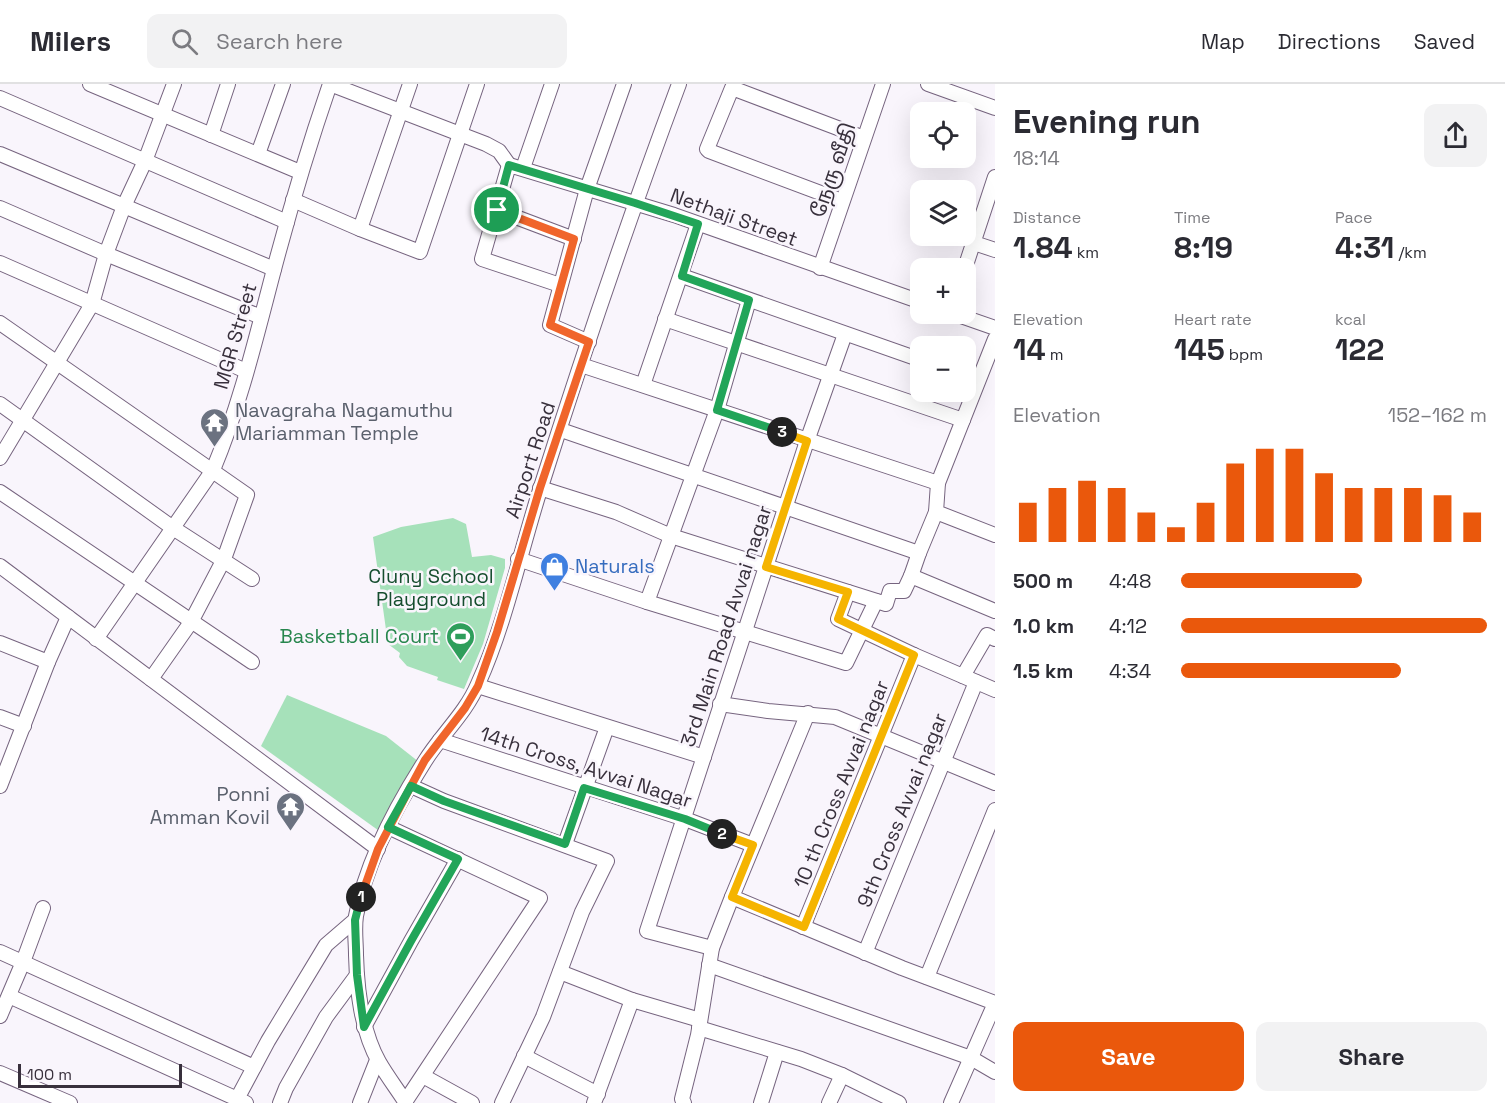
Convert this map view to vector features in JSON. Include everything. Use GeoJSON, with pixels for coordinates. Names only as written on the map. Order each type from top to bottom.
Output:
{"type":"FeatureCollection","features":[{"type":"Feature","properties":{"kind":"street"},"geometry":{"type":"LineString","coordinates":[[90,84],[300,172]]}},
{"type":"Feature","properties":{"kind":"street"},"geometry":{"type":"LineString","coordinates":[[0,458],[92,304],[106,254],[174,84]]}},
{"type":"Feature","properties":{"kind":"street"},"geometry":{"type":"LineString","coordinates":[[211,135],[228,84]]}},
{"type":"Feature","properties":{"kind":"street"},"geometry":{"type":"LineString","coordinates":[[258,154],[283,84]]}},
{"type":"Feature","properties":{"kind":"street"},"geometry":{"type":"LineString","coordinates":[[330,84],[486,144],[499,151],[516,167]]}},
{"type":"Feature","properties":{"kind":"street","name":"MGR Street"},"geometry":{"type":"LineString","coordinates":[[96,639],[213,470],[246,371],[300,172],[330,84]]}},
{"type":"Feature","properties":{"kind":"street"},"geometry":{"type":"LineString","coordinates":[[360,229],[410,84]]}},
{"type":"Feature","properties":{"kind":"street"},"geometry":{"type":"LineString","coordinates":[[293,200],[420,252],[477,84]]}},
{"type":"Feature","properties":{"kind":"street"},"geometry":{"type":"LineString","coordinates":[[552,84],[497,210],[482,259],[560,285]]}},
{"type":"Feature","properties":{"kind":"street"},"geometry":{"type":"LineString","coordinates":[[589,342],[550,325],[586,189],[624,84]]}},
{"type":"Feature","properties":{"kind":"street","name":"Airport Road"},"geometry":{"type":"LineString","coordinates":[[406,1103],[377,1060],[364,1027],[357,975],[355,920],[362,892],[388,827],[425,760],[465,708],[478,686],[497,632],[540,488],[635,203],[679,84]]}},
{"type":"Feature","properties":{"kind":"street","name":"நேரு வீதி"},"geometry":{"type":"LineString","coordinates":[[820,268],[883,84]]}},
{"type":"Feature","properties":{"kind":"street"},"geometry":{"type":"LineString","coordinates":[[928,84],[995,108]]}},
{"type":"Feature","properties":{"kind":"street"},"geometry":{"type":"LineString","coordinates":[[842,201],[708,151],[732,88],[864,138]]}},
{"type":"Feature","properties":{"kind":"street"},"geometry":{"type":"LineString","coordinates":[[0,98],[287,222]]}},
{"type":"Feature","properties":{"kind":"street"},"geometry":{"type":"LineString","coordinates":[[0,154],[274,269]]}},
{"type":"Feature","properties":{"kind":"street","name":"Nethaji Street"},"geometry":{"type":"LineString","coordinates":[[516,167],[635,203],[910,298]]}},
{"type":"Feature","properties":{"kind":"street"},"geometry":{"type":"LineString","coordinates":[[976,237],[994,183]]}},
{"type":"Feature","properties":{"kind":"street"},"geometry":{"type":"LineString","coordinates":[[0,208],[261,317]]}},
{"type":"Feature","properties":{"kind":"street"},"geometry":{"type":"LineString","coordinates":[[497,210],[574,239]]}},
{"type":"Feature","properties":{"kind":"street"},"geometry":{"type":"LineString","coordinates":[[643,384],[698,224]]}},
{"type":"Feature","properties":{"kind":"street"},"geometry":{"type":"LineString","coordinates":[[976,244],[995,250]]}},
{"type":"Feature","properties":{"kind":"street"},"geometry":{"type":"LineString","coordinates":[[0,263],[246,371]]}},
{"type":"Feature","properties":{"kind":"street"},"geometry":{"type":"LineString","coordinates":[[682,276],[910,356]]}},
{"type":"Feature","properties":{"kind":"street"},"geometry":{"type":"LineString","coordinates":[[646,602],[717,410],[749,300]]}},
{"type":"Feature","properties":{"kind":"street"},"geometry":{"type":"LineString","coordinates":[[665,319],[963,420]]}},
{"type":"Feature","properties":{"kind":"street"},"geometry":{"type":"LineString","coordinates":[[976,321],[995,328]]}},
{"type":"Feature","properties":{"kind":"street"},"geometry":{"type":"LineString","coordinates":[[0,322],[246,495],[224,559],[191,622],[151,679]]}},
{"type":"Feature","properties":{"kind":"street","name":"3rd Main Road Avvai nagar"},"geometry":{"type":"LineString","coordinates":[[712,948],[647,931],[807,441],[845,334]]}},
{"type":"Feature","properties":{"kind":"street"},"geometry":{"type":"LineString","coordinates":[[976,371],[995,339]]}},
{"type":"Feature","properties":{"kind":"street"},"geometry":{"type":"LineString","coordinates":[[582,365],[938,483]]}},
{"type":"Feature","properties":{"kind":"street"},"geometry":{"type":"LineString","coordinates":[[540,488],[616,512],[671,536],[886,604],[890,591],[904,591],[911,576],[936,512],[938,483],[963,420],[967,402]]}},
{"type":"Feature","properties":{"kind":"street"},"geometry":{"type":"LineString","coordinates":[[0,404],[173,528],[252,579]]}},
{"type":"Feature","properties":{"kind":"street"},"geometry":{"type":"LineString","coordinates":[[561,430],[919,553]]}},
{"type":"Feature","properties":{"kind":"street"},"geometry":{"type":"LineString","coordinates":[[0,492],[252,662]]}},
{"type":"Feature","properties":{"kind":"street"},"geometry":{"type":"LineString","coordinates":[[936,512],[995,535]]}},
{"type":"Feature","properties":{"kind":"street"},"geometry":{"type":"LineString","coordinates":[[518,559],[646,602],[846,663],[876,601]]}},
{"type":"Feature","properties":{"kind":"street"},"geometry":{"type":"LineString","coordinates":[[0,566],[378,849]]}},
{"type":"Feature","properties":{"kind":"street"},"geometry":{"type":"LineString","coordinates":[[911,576],[995,610]]}},
{"type":"Feature","properties":{"kind":"street"},"geometry":{"type":"LineString","coordinates":[[848,592],[838,619],[995,690]]}},
{"type":"Feature","properties":{"kind":"street"},"geometry":{"type":"LineString","coordinates":[[0,786],[68,617]]}},
{"type":"Feature","properties":{"kind":"street","name":"9th Cross Avvai nagar"},"geometry":{"type":"LineString","coordinates":[[865,953],[942,762],[970,679],[991,637],[995,618]]}},
{"type":"Feature","properties":{"kind":"street"},"geometry":{"type":"LineString","coordinates":[[0,643],[48,662]]}},
{"type":"Feature","properties":{"kind":"street","name":"10 th Cross Avvai nagar"},"geometry":{"type":"LineString","coordinates":[[804,927],[914,655]]}},
{"type":"Feature","properties":{"kind":"street"},"geometry":{"type":"LineString","coordinates":[[478,686],[704,757]]}},
{"type":"Feature","properties":{"kind":"street"},"geometry":{"type":"LineString","coordinates":[[720,704],[835,717],[995,783]]}},
{"type":"Feature","properties":{"kind":"street"},"geometry":{"type":"LineString","coordinates":[[684,1103],[682,1099],[700,1024],[712,948],[807,713]]}},
{"type":"Feature","properties":{"kind":"street"},"geometry":{"type":"LineString","coordinates":[[0,717],[24,726]]}},
{"type":"Feature","properties":{"kind":"street"},"geometry":{"type":"LineString","coordinates":[[565,844],[607,728]]}},
{"type":"Feature","properties":{"kind":"street","name":"14th Cross, Avvai Nagar"},"geometry":{"type":"LineString","coordinates":[[440,740],[685,819],[753,845]]}},
{"type":"Feature","properties":{"kind":"street"},"geometry":{"type":"LineString","coordinates":[[411,786],[444,801],[608,861],[582,912],[543,1017],[502,1103]]}},
{"type":"Feature","properties":{"kind":"street"},"geometry":{"type":"LineString","coordinates":[[927,978],[995,810]]}},
{"type":"Feature","properties":{"kind":"street"},"geometry":{"type":"LineString","coordinates":[[388,827],[540,898],[406,1103]]}},
{"type":"Feature","properties":{"kind":"street"},"geometry":{"type":"LineString","coordinates":[[364,1027],[458,859]]}},
{"type":"Feature","properties":{"kind":"street"},"geometry":{"type":"LineString","coordinates":[[732,897],[927,978],[995,1003],[951,1103]]}},
{"type":"Feature","properties":{"kind":"street"},"geometry":{"type":"LineString","coordinates":[[0,1016],[43,908]]}},
{"type":"Feature","properties":{"kind":"street"},"geometry":{"type":"LineString","coordinates":[[9,996],[242,1101],[254,1067],[326,945],[355,920]]}},
{"type":"Feature","properties":{"kind":"street"},"geometry":{"type":"LineString","coordinates":[[0,952],[254,1067]]}},
{"type":"Feature","properties":{"kind":"street"},"geometry":{"type":"LineString","coordinates":[[709,965],[971,1058],[995,1072]]}},
{"type":"Feature","properties":{"kind":"street"},"geometry":{"type":"LineString","coordinates":[[560,972],[842,1075],[899,1103]]}},
{"type":"Feature","properties":{"kind":"street"},"geometry":{"type":"LineString","coordinates":[[280,1103],[295,1071],[326,1017],[357,975]]}},
{"type":"Feature","properties":{"kind":"street"},"geometry":{"type":"LineString","coordinates":[[524,1056],[596,1099],[632,1000]]}},
{"type":"Feature","properties":{"kind":"street"},"geometry":{"type":"LineString","coordinates":[[761,1103],[777,1052]]}},
{"type":"Feature","properties":{"kind":"street"},"geometry":{"type":"LineString","coordinates":[[360,1103],[377,1060]]}},
{"type":"Feature","properties":{"kind":"street"},"geometry":{"type":"LineString","coordinates":[[0,1073],[70,1103]]}},
{"type":"Feature","properties":{"kind":"street"},"geometry":{"type":"LineString","coordinates":[[829,1103],[842,1075]]}},
{"type":"Feature","properties":{"kind":"street"},"geometry":{"type":"LineString","coordinates":[[423,1076],[472,1103]]}},
{"type":"Feature","properties":{"kind":"green space","name":"Cluny School Playground"},"geometry":{"type":"Polygon","coordinates":[[[453,518],[466,524],[472,557],[491,555],[505,559],[505,568],[483,644],[464,689],[407,666],[399,657],[400,653],[388,644],[373,537],[401,527],[453,518]]]}},
{"type":"Feature","properties":{"kind":"green space"},"geometry":{"type":"Polygon","coordinates":[[[287,695],[386,736],[419,762],[382,833],[261,746],[287,695]]]}},
{"type":"Feature","properties":{"kind":"place","name":"Navagraha Nagamuthu Mariamman Temple"},"geometry":{"type":"Point","coordinates":[214,448]}},
{"type":"Feature","properties":{"kind":"place","name":"Naturals"},"geometry":{"type":"Point","coordinates":[554,592]}},
{"type":"Feature","properties":{"kind":"place","name":"Basketball Court"},"geometry":{"type":"Point","coordinates":[460,662]}},
{"type":"Feature","properties":{"kind":"place","name":"Ponni Amman Kovil"},"geometry":{"type":"Point","coordinates":[291,832]}},
{"type":"Feature","properties":{"kind":"route"},"geometry":{"type":"LineString","coordinates":[[497,210],[509,165],[698,224],[682,276],[749,300],[717,410],[807,441],[766,567],[848,592],[838,619],[914,655],[804,927],[732,897],[753,845],[685,819],[584,788],[565,844],[444,801],[411,786],[388,827],[458,859],[364,1027],[357,975],[355,920],[362,892],[388,827],[425,760],[465,708],[478,686],[589,342],[550,325],[574,239],[497,210]]}}]}
